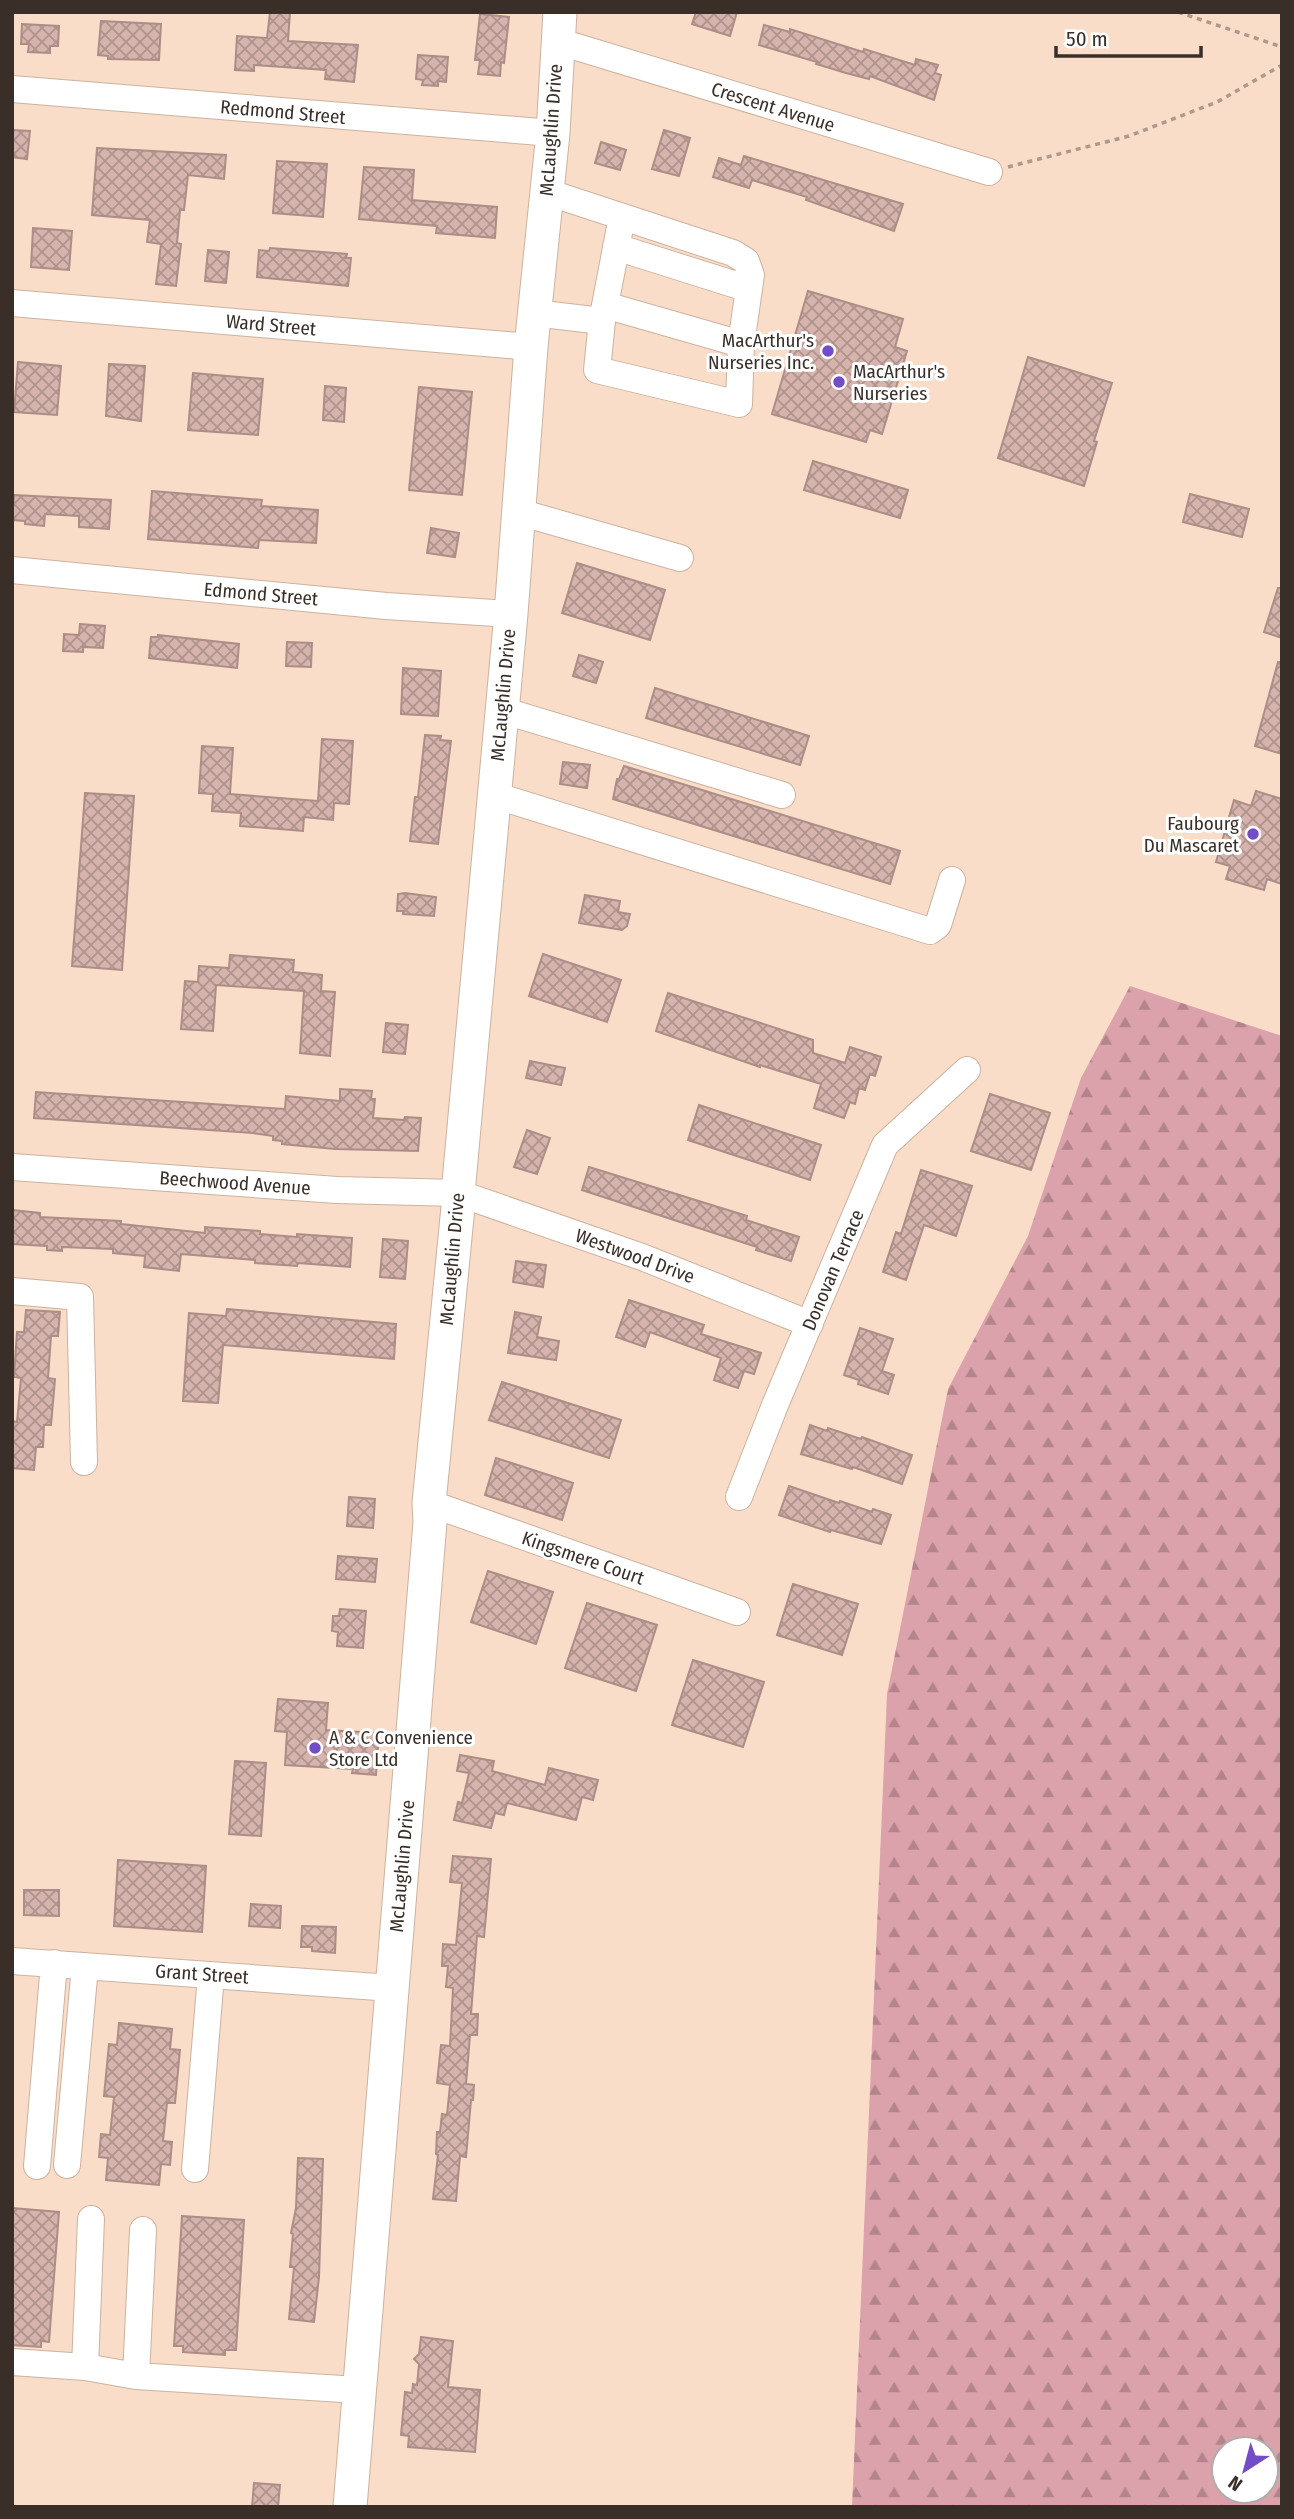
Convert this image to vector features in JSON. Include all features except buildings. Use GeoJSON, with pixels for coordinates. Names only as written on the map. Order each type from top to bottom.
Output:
{"type":"FeatureCollection","features":[{"type":"Feature","properties":{"kind":"main road","name":"McLaughlin Drive"},"geometry":{"type":"LineString","coordinates":[[350,2507],[430,1522],[429,1503],[511,614],[531,347],[553,133],[559,27]]}},
{"type":"Feature","properties":{"kind":"street","name":"Crescent Avenue"},"geometry":{"type":"LineString","coordinates":[[559,27],[989,172]]}},
{"type":"Feature","properties":{"kind":"street","name":"Redmond Street"},"geometry":{"type":"LineString","coordinates":[[12,89],[553,133]]}},
{"type":"Feature","properties":{"kind":"street"},"geometry":{"type":"LineString","coordinates":[[547,192],[733,253],[746,261],[751,275],[741,344],[738,404],[597,370],[603,313],[622,217]]}},
{"type":"Feature","properties":{"kind":"street"},"geometry":{"type":"LineString","coordinates":[[616,247],[749,289]]}},
{"type":"Feature","properties":{"kind":"street","name":"Ward Street"},"geometry":{"type":"LineString","coordinates":[[12,303],[531,347]]}},
{"type":"Feature","properties":{"kind":"street"},"geometry":{"type":"LineString","coordinates":[[534,313],[603,313],[741,344]]}},
{"type":"Feature","properties":{"kind":"street"},"geometry":{"type":"LineString","coordinates":[[519,512],[680,558]]}},
{"type":"Feature","properties":{"kind":"street","name":"Edmond Street"},"geometry":{"type":"LineString","coordinates":[[12,570],[386,606],[511,614]]}},
{"type":"Feature","properties":{"kind":"street"},"geometry":{"type":"LineString","coordinates":[[502,710],[782,795]]}},
{"type":"Feature","properties":{"kind":"street"},"geometry":{"type":"LineString","coordinates":[[494,795],[930,930],[938,925],[952,880]]}},
{"type":"Feature","properties":{"kind":"street","name":"Donovan Terrace"},"geometry":{"type":"LineString","coordinates":[[739,1497],[885,1145],[967,1070]]}},
{"type":"Feature","properties":{"kind":"street","name":"Beechwood Avenue"},"geometry":{"type":"LineString","coordinates":[[12,1167],[337,1190],[458,1193]]}},
{"type":"Feature","properties":{"kind":"street","name":"Westwood Drive"},"geometry":{"type":"LineString","coordinates":[[458,1193],[642,1257],[810,1324]]}},
{"type":"Feature","properties":{"kind":"street"},"geometry":{"type":"LineString","coordinates":[[12,1291],[80,1297],[84,1462]]}},
{"type":"Feature","properties":{"kind":"street","name":"Kingsmere Court"},"geometry":{"type":"LineString","coordinates":[[429,1503],[737,1612]]}},
{"type":"Feature","properties":{"kind":"street","name":"Grant Street"},"geometry":{"type":"LineString","coordinates":[[12,1961],[392,1988]]}},
{"type":"Feature","properties":{"kind":"street"},"geometry":{"type":"LineString","coordinates":[[37,2166],[54,1964]]}},
{"type":"Feature","properties":{"kind":"street"},"geometry":{"type":"LineString","coordinates":[[67,2165],[85,1966]]}},
{"type":"Feature","properties":{"kind":"street"},"geometry":{"type":"LineString","coordinates":[[195,2169],[211,1975]]}},
{"type":"Feature","properties":{"kind":"street"},"geometry":{"type":"LineString","coordinates":[[85,2367],[91,2219]]}},
{"type":"Feature","properties":{"kind":"street"},"geometry":{"type":"LineString","coordinates":[[136,2376],[143,2230]]}},
{"type":"Feature","properties":{"kind":"street"},"geometry":{"type":"LineString","coordinates":[[12,2362],[85,2367],[136,2376],[359,2390]]}},
{"type":"Feature","properties":{"kind":"path"},"geometry":{"type":"LineString","coordinates":[[1178,12],[1282,47]]}},
{"type":"Feature","properties":{"kind":"path"},"geometry":{"type":"LineString","coordinates":[[989,172],[1129,136],[1217,102],[1282,65]]}},
{"type":"Feature","properties":{"kind":"green space"},"geometry":{"type":"Polygon","coordinates":[[[1130,986],[1282,1036],[1282,2507],[852,2507],[887,1694],[948,1389],[1028,1236],[1081,1078],[1130,986]]]}},
{"type":"Feature","properties":{"kind":"place","name":"MacArthur's Nurseries Inc."},"geometry":{"type":"Point","coordinates":[828,351]}},
{"type":"Feature","properties":{"kind":"place","name":"MacArthur's Nurseries"},"geometry":{"type":"Point","coordinates":[839,382]}},
{"type":"Feature","properties":{"kind":"place","name":"Faubourg Du Mascaret"},"geometry":{"type":"Point","coordinates":[1253,834]}},
{"type":"Feature","properties":{"kind":"place","name":"A & C Convenience Store Ltd"},"geometry":{"type":"Point","coordinates":[315,1748]}}]}
